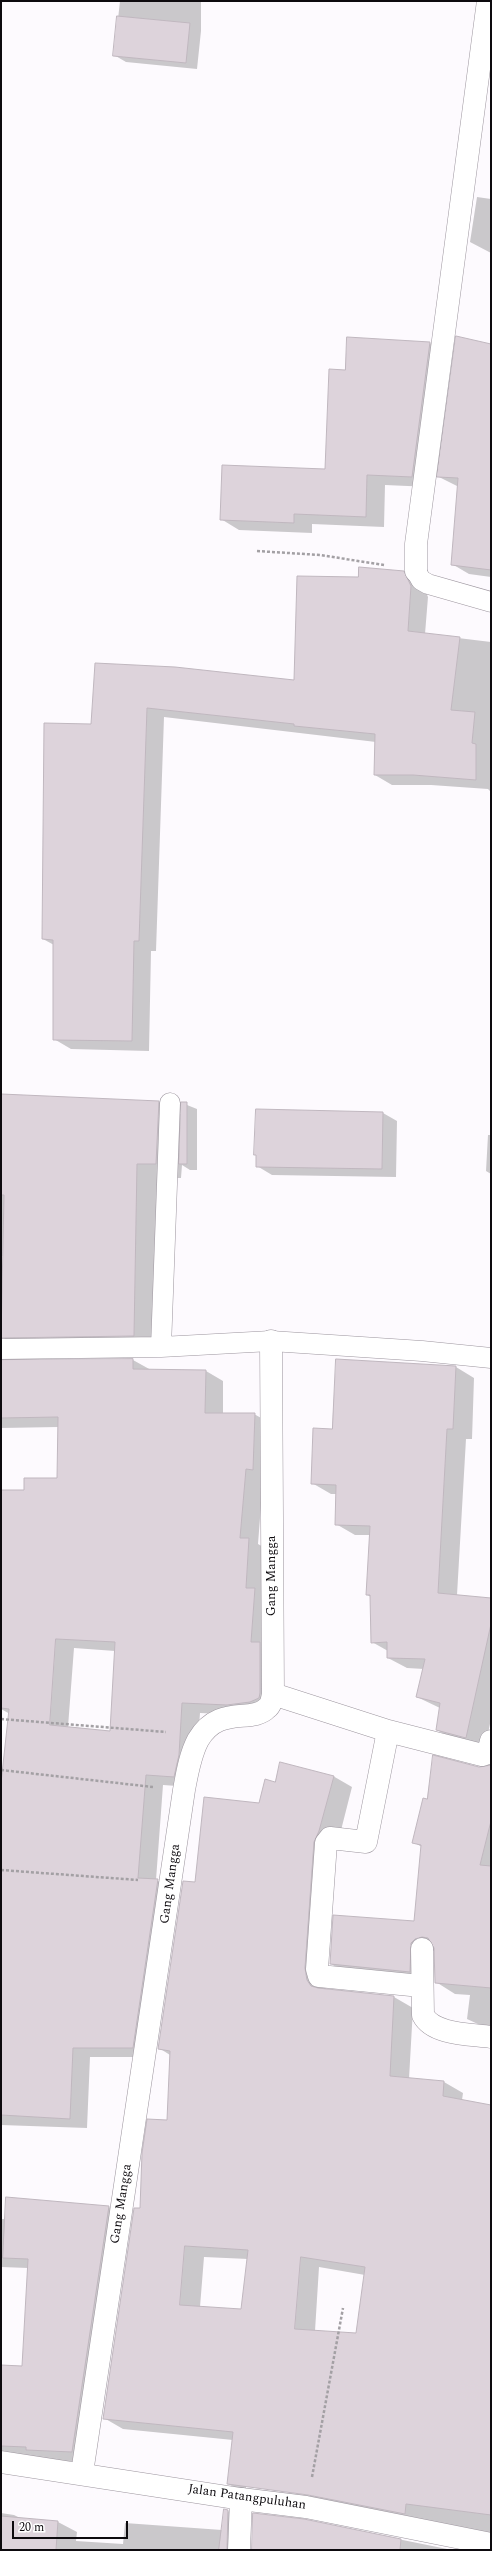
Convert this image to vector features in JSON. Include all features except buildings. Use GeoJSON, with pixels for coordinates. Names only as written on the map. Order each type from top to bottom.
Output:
{"type":"FeatureCollection","features":[{"type":"Feature","properties":{"kind":"street"},"geometry":{"type":"LineString","coordinates":[[416,571],[416,544],[488,1]]}},
{"type":"Feature","properties":{"kind":"street","name":"Gang Mangga"},"geometry":{"type":"LineString","coordinates":[[271,1341],[273,1694]]}},
{"type":"Feature","properties":{"kind":"street"},"geometry":{"type":"LineString","coordinates":[[198,1740],[220,1719],[258,1713],[267,1709],[273,1694],[388,1731],[482,1755],[488,1753],[491,1741]]}},
{"type":"Feature","properties":{"kind":"street"},"geometry":{"type":"LineString","coordinates":[[388,1731],[366,1842],[330,1838],[326,1844],[317,1968],[319,1976],[422,1986]]}},
{"type":"Feature","properties":{"kind":"street","name":"Gang Mangga"},"geometry":{"type":"LineString","coordinates":[[82,2472],[184,1790],[198,1740]]}},
{"type":"Feature","properties":{"kind":"street"},"geometry":{"type":"LineString","coordinates":[[422,1949],[423,2015],[427,2023],[439,2029],[491,2037]]}},
{"type":"Feature","properties":{"kind":"street","name":"Jalan Patangpuluhan"},"geometry":{"type":"LineString","coordinates":[[1,2462],[82,2472],[241,2499],[306,2506],[491,2544]]}},
{"type":"Feature","properties":{"kind":"street"},"geometry":{"type":"LineString","coordinates":[[239,2550],[241,2499]]}},
{"type":"Feature","properties":{"kind":"lane"},"geometry":{"type":"LineString","coordinates":[[416,571],[421,580],[428,584],[491,602]]}},
{"type":"Feature","properties":{"kind":"lane"},"geometry":{"type":"LineString","coordinates":[[161,1346],[170,1103]]}},
{"type":"Feature","properties":{"kind":"lane"},"geometry":{"type":"LineString","coordinates":[[1,1349],[161,1346],[271,1341],[422,1351],[491,1358]]}},
{"type":"Feature","properties":{"kind":"path"},"geometry":{"type":"LineString","coordinates":[[257,551],[328,556],[416,571]]}},
{"type":"Feature","properties":{"kind":"path"},"geometry":{"type":"LineString","coordinates":[[1,1719],[150,1729],[186,1735],[198,1740]]}},
{"type":"Feature","properties":{"kind":"path"},"geometry":{"type":"LineString","coordinates":[[1,1770],[184,1790]]}},
{"type":"Feature","properties":{"kind":"path"},"geometry":{"type":"LineString","coordinates":[[1,1870],[171,1881]]}},
{"type":"Feature","properties":{"kind":"path"},"geometry":{"type":"LineString","coordinates":[[306,2506],[343,2308]]}}]}
